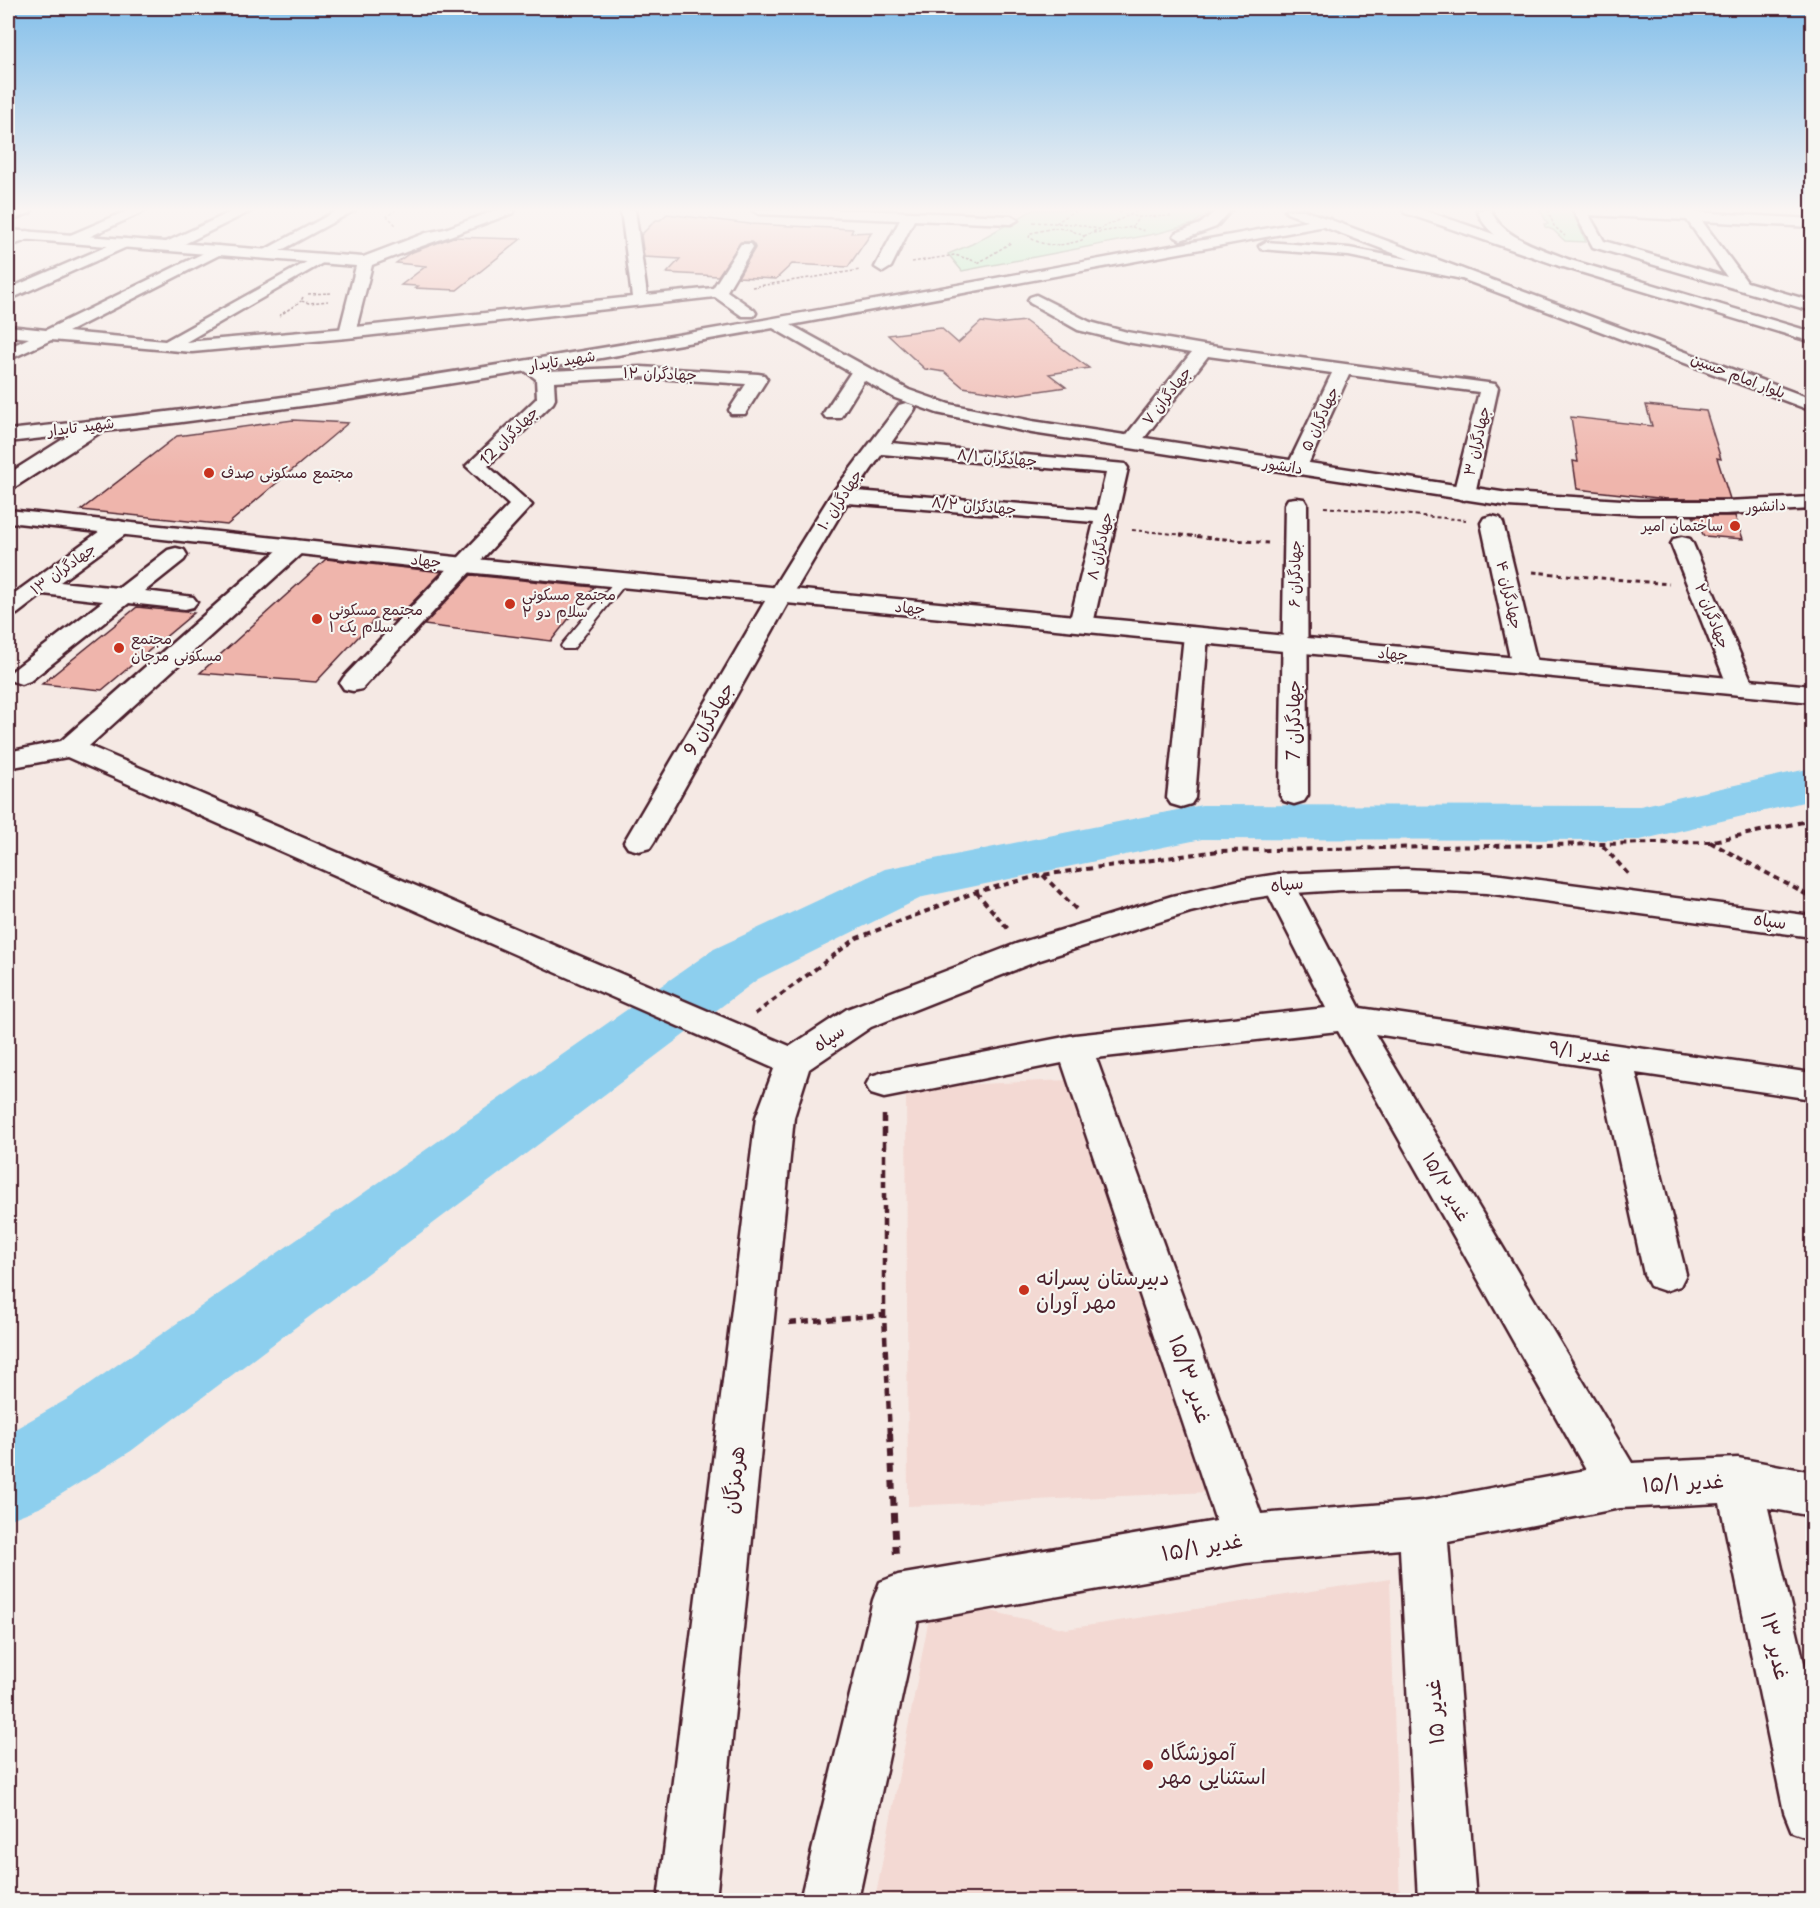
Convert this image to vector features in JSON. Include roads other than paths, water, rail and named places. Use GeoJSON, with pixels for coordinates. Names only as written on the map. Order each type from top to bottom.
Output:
{"type":"FeatureCollection","features":[{"type":"Feature","properties":{"kind":"street"},"geometry":{"type":"LineString","coordinates":[[8,355],[119,299]]}},
{"type":"Feature","properties":{"kind":"street"},"geometry":{"type":"LineString","coordinates":[[166,346],[249,299]]}},
{"type":"Feature","properties":{"kind":"street"},"geometry":{"type":"LineString","coordinates":[[346,333],[355,299]]}},
{"type":"Feature","properties":{"kind":"street"},"geometry":{"type":"LineString","coordinates":[[8,331],[166,346],[206,345],[346,333],[649,299]]}},
{"type":"Feature","properties":{"kind":"street"},"geometry":{"type":"LineString","coordinates":[[728,299],[748,313]]}},
{"type":"Feature","properties":{"kind":"street","name":"شهید تابدار"},"geometry":{"type":"LineString","coordinates":[[8,421],[401,372],[586,344],[819,299]]}},
{"type":"Feature","properties":{"kind":"street","name":"شهید تابدار"},"geometry":{"type":"LineString","coordinates":[[8,436],[537,372],[776,322],[902,299]]}},
{"type":"Feature","properties":{"kind":"street","name":"بلوار امام حسین"},"geometry":{"type":"LineString","coordinates":[[1529,299],[1812,405]]}},
{"type":"Feature","properties":{"kind":"street"},"geometry":{"type":"LineString","coordinates":[[1685,299],[1812,337]]}},
{"type":"Feature","properties":{"kind":"street"},"geometry":{"type":"LineString","coordinates":[[1788,299],[1812,306]]}},
{"type":"Feature","properties":{"kind":"street"},"geometry":{"type":"LineString","coordinates":[[1036,300],[1084,326],[1127,337],[1343,369]]}},
{"type":"Feature","properties":{"kind":"street"},"geometry":{"type":"LineString","coordinates":[[1701,304],[1812,342]]}},
{"type":"Feature","properties":{"kind":"street","name":"دانشور"},"geometry":{"type":"LineString","coordinates":[[776,322],[902,394],[944,409],[1032,427],[1464,494],[1568,505],[1647,509],[1738,508],[1812,503]]}},
{"type":"Feature","properties":{"kind":"street","name":"جهادگران ۷"},"geometry":{"type":"LineString","coordinates":[[1131,442],[1203,350]]}},
{"type":"Feature","properties":{"kind":"street","name":"جهادگران ۳"},"geometry":{"type":"LineString","coordinates":[[1343,369],[1489,388],[1464,494]]}},
{"type":"Feature","properties":{"kind":"street","name":"جهادگران ۵"},"geometry":{"type":"LineString","coordinates":[[1296,469],[1343,369]]}},
{"type":"Feature","properties":{"kind":"street","name":"جهادگران ۱۲"},"geometry":{"type":"LineString","coordinates":[[537,372],[640,372],[758,379],[738,410]]}},
{"type":"Feature","properties":{"kind":"street","name":"جهادگران 12"},"geometry":{"type":"LineString","coordinates":[[465,565],[521,505],[476,466],[546,399],[537,372]]}},
{"type":"Feature","properties":{"kind":"street"},"geometry":{"type":"LineString","coordinates":[[833,414],[860,372]]}},
{"type":"Feature","properties":{"kind":"street"},"geometry":{"type":"LineString","coordinates":[[1775,391],[1812,398]]}},
{"type":"Feature","properties":{"kind":"street","name":"جهادگران ۱۰"},"geometry":{"type":"LineString","coordinates":[[780,596],[841,496],[906,409]]}},
{"type":"Feature","properties":{"kind":"street"},"geometry":{"type":"LineString","coordinates":[[8,483],[97,426]]}},
{"type":"Feature","properties":{"kind":"street","name":"جهادگران ۸/۱"},"geometry":{"type":"LineString","coordinates":[[876,448],[1118,468]]}},
{"type":"Feature","properties":{"kind":"street","name":"جهادگران ۸"},"geometry":{"type":"LineString","coordinates":[[1081,624],[1118,468]]}},
{"type":"Feature","properties":{"kind":"street","name":"جهادگران ۸/۲"},"geometry":{"type":"LineString","coordinates":[[841,496],[1105,522]]}},
{"type":"Feature","properties":{"kind":"street","name":"جهادگران ۶"},"geometry":{"type":"LineString","coordinates":[[1294,645],[1296,504]]}},
{"type":"Feature","properties":{"kind":"street","name":"جهاد"},"geometry":{"type":"LineString","coordinates":[[8,516],[465,565],[1812,694]]}},
{"type":"Feature","properties":{"kind":"street","name":"جهادگران ۴"},"geometry":{"type":"LineString","coordinates":[[1492,523],[1525,667]]}},
{"type":"Feature","properties":{"kind":"street","name":"جهادگران ۱۳"},"geometry":{"type":"LineString","coordinates":[[8,609],[119,528]]}},
{"type":"Feature","properties":{"kind":"street","name":"جهادگران ۲"},"geometry":{"type":"LineString","coordinates":[[1683,544],[1741,687]]}},
{"type":"Feature","properties":{"kind":"street"},"geometry":{"type":"LineString","coordinates":[[8,760],[70,748],[295,547]]}},
{"type":"Feature","properties":{"kind":"street"},"geometry":{"type":"LineString","coordinates":[[21,676],[176,555]]}},
{"type":"Feature","properties":{"kind":"street"},"geometry":{"type":"LineString","coordinates":[[353,683],[465,565]]}},
{"type":"Feature","properties":{"kind":"street"},"geometry":{"type":"LineString","coordinates":[[39,586],[185,602]]}},
{"type":"Feature","properties":{"kind":"street","name":"جهادگران 9"},"geometry":{"type":"LineString","coordinates":[[639,842],[780,596]]}},
{"type":"Feature","properties":{"kind":"street"},"geometry":{"type":"LineString","coordinates":[[1181,798],[1196,635]]}},
{"type":"Feature","properties":{"kind":"street","name":"جهادگران 7"},"geometry":{"type":"LineString","coordinates":[[1294,645],[1294,795]]}},
{"type":"Feature","properties":{"kind":"street"},"geometry":{"type":"LineString","coordinates":[[70,748],[793,1062]]}},
{"type":"Feature","properties":{"kind":"street","name":"سپاه"},"geometry":{"type":"LineString","coordinates":[[793,1062],[859,1018],[1028,952],[1183,903],[1279,884],[1405,879],[1486,883],[1812,927]]}},
{"type":"Feature","properties":{"kind":"street","name":"غدیر ۱۵/۲"},"geometry":{"type":"LineString","coordinates":[[1279,884],[1348,1018],[1620,1486]]}},
{"type":"Feature","properties":{"kind":"street","name":"غدیر ۹/۱"},"geometry":{"type":"LineString","coordinates":[[884,1085],[1075,1048],[1348,1018],[1812,1086]]}},
{"type":"Feature","properties":{"kind":"street","name":"غدیر ۱۵/۳"},"geometry":{"type":"LineString","coordinates":[[1075,1048],[1246,1539]]}},
{"type":"Feature","properties":{"kind":"street"},"geometry":{"type":"LineString","coordinates":[[1614,1057],[1665,1275]]}},
{"type":"Feature","properties":{"kind":"street","name":"هرمزگان"},"geometry":{"type":"LineString","coordinates":[[687,1900],[775,1117],[793,1062]]}},
{"type":"Feature","properties":{"kind":"street","name":"غدیر ۱۵/۱"},"geometry":{"type":"LineString","coordinates":[[829,1900],[898,1600],[1246,1539],[1423,1524],[1620,1486],[1738,1480],[1812,1494]]}},
{"type":"Feature","properties":{"kind":"street","name":"غدیر ۱۳"},"geometry":{"type":"LineString","coordinates":[[1738,1480],[1812,1812]]}},
{"type":"Feature","properties":{"kind":"street","name":"غدیر ۱۵"},"geometry":{"type":"LineString","coordinates":[[1423,1524],[1447,1900]]}},
{"type":"Feature","properties":{"kind":"lane"},"geometry":{"type":"LineString","coordinates":[[568,646],[622,580]]}},
{"type":"Feature","properties":{"kind":"waterway"},"geometry":{"type":"LineString","coordinates":[[8,1479],[101,1424],[736,964],[906,882],[1202,822],[1640,823],[1812,784]]}},
{"type":"Feature","properties":{"kind":"place","name":"مجتمع مسکونی صدف"},"geometry":{"type":"Point","coordinates":[209,473]}},
{"type":"Feature","properties":{"kind":"place","name":"ساختمان امیر"},"geometry":{"type":"Point","coordinates":[1735,526]}},
{"type":"Feature","properties":{"kind":"place","name":"مجتمع مسکونی سلام دو ۲"},"geometry":{"type":"Point","coordinates":[510,604]}},
{"type":"Feature","properties":{"kind":"place","name":"مجتمع مسکونی سلام یک ۱"},"geometry":{"type":"Point","coordinates":[317,619]}},
{"type":"Feature","properties":{"kind":"place","name":"مجتمع مسکونی مرجان"},"geometry":{"type":"Point","coordinates":[119,648]}},
{"type":"Feature","properties":{"kind":"place","name":"دبیرستان پسرانه مهر آوران"},"geometry":{"type":"Point","coordinates":[1024,1290]}},
{"type":"Feature","properties":{"kind":"place","name":"آموزشگاه استثنایی مهر"},"geometry":{"type":"Point","coordinates":[1148,1765]}}]}
